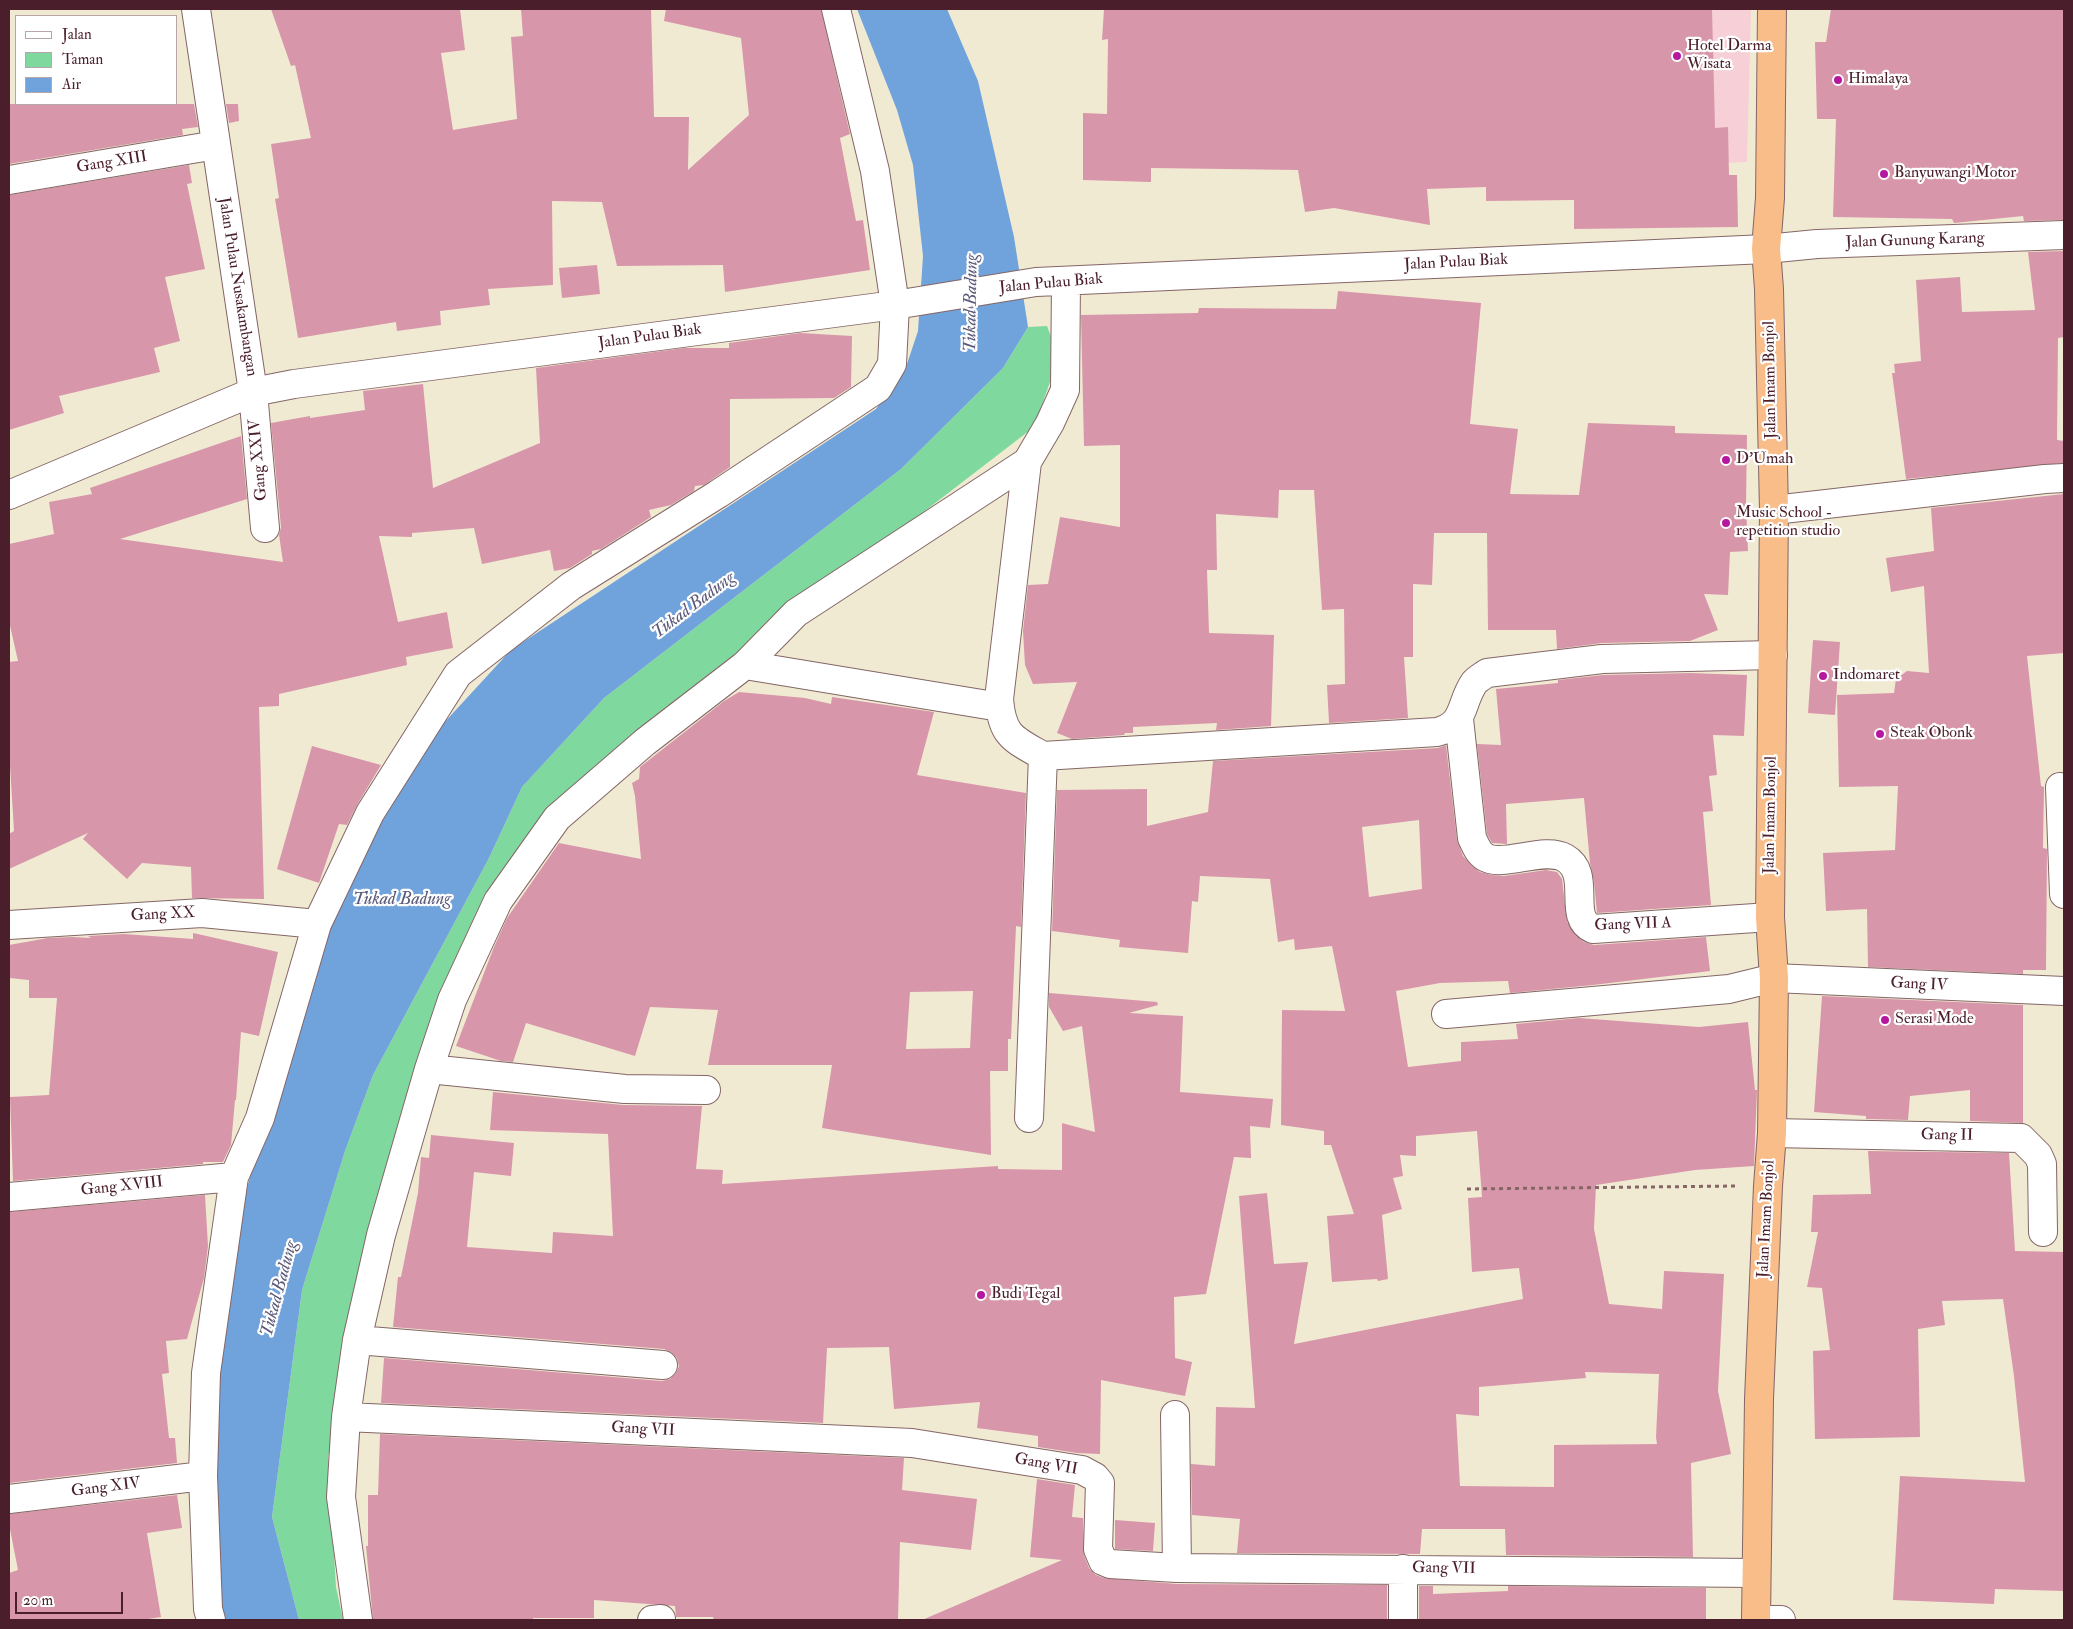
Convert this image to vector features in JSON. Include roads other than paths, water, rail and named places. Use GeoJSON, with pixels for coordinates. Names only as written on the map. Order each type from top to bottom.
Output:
{"type":"FeatureCollection","features":[{"type":"Feature","properties":{"kind":"highway","name":"Jalan Imam Bonjol"},"geometry":{"type":"LineString","coordinates":[[1756,1620],[1759,1399],[1772,1133],[1774,978],[1770,917],[1774,510],[1766,248],[1770,198],[1772,9]]}},
{"type":"Feature","properties":{"kind":"street","name":"Jalan Pulau Nusakambangan"},"geometry":{"type":"LineString","coordinates":[[9,495],[253,392],[196,9]]}},
{"type":"Feature","properties":{"kind":"street"},"geometry":{"type":"LineString","coordinates":[[211,1620],[208,1609],[203,1476],[206,1373],[234,1177],[260,1118],[317,924],[370,813],[458,674],[571,586],[718,494],[878,388],[892,364],[903,303],[875,171],[836,9]]}},
{"type":"Feature","properties":{"kind":"street","name":"Gang XIII"},"geometry":{"type":"LineString","coordinates":[[9,180],[216,145]]}},
{"type":"Feature","properties":{"kind":"street","name":"Jalan Gunung Karang"},"geometry":{"type":"LineString","coordinates":[[1766,248],[1818,244],[2064,235]]}},
{"type":"Feature","properties":{"kind":"street","name":"Jalan Pulau Biak"},"geometry":{"type":"LineString","coordinates":[[253,392],[294,384],[903,303],[1036,282],[1766,248]]}},
{"type":"Feature","properties":{"kind":"street"},"geometry":{"type":"LineString","coordinates":[[358,1620],[341,1496],[346,1417],[357,1340],[381,1235],[429,1069],[452,1000],[498,901],[558,818],[645,742],[745,665],[796,614],[1026,462],[1050,423],[1066,390],[1066,281]]}},
{"type":"Feature","properties":{"kind":"street","name":"Gang XXIV"},"geometry":{"type":"LineString","coordinates":[[253,392],[265,528]]}},
{"type":"Feature","properties":{"kind":"street"},"geometry":{"type":"LineString","coordinates":[[1026,462],[999,699],[1002,723],[1009,735],[1043,756],[1437,732],[1447,730],[1459,719],[1467,696],[1475,682],[1487,673],[1602,659],[1773,655]]}},
{"type":"Feature","properties":{"kind":"street"},"geometry":{"type":"LineString","coordinates":[[1774,510],[2064,478]]}},
{"type":"Feature","properties":{"kind":"street"},"geometry":{"type":"LineString","coordinates":[[745,665],[1000,707]]}},
{"type":"Feature","properties":{"kind":"street","name":"Gang VII A"},"geometry":{"type":"LineString","coordinates":[[1459,719],[1472,838],[1480,853],[1492,860],[1547,855],[1564,858],[1572,863],[1577,870],[1581,918],[1587,926],[1592,929],[1770,917]]}},
{"type":"Feature","properties":{"kind":"street"},"geometry":{"type":"LineString","coordinates":[[1029,1118],[1043,756]]}},
{"type":"Feature","properties":{"kind":"street"},"geometry":{"type":"LineString","coordinates":[[2060,787],[2064,894]]}},
{"type":"Feature","properties":{"kind":"street","name":"Gang XX"},"geometry":{"type":"LineString","coordinates":[[9,925],[202,913],[317,924]]}},
{"type":"Feature","properties":{"kind":"street","name":"Gang IV"},"geometry":{"type":"LineString","coordinates":[[1446,1014],[1729,989],[1774,978],[2064,991]]}},
{"type":"Feature","properties":{"kind":"street"},"geometry":{"type":"LineString","coordinates":[[429,1069],[625,1089],[706,1090]]}},
{"type":"Feature","properties":{"kind":"street","name":"Gang II"},"geometry":{"type":"LineString","coordinates":[[1772,1133],[2021,1138],[2038,1155],[2042,1164],[2043,1232]]}},
{"type":"Feature","properties":{"kind":"street","name":"Gang XVIII"},"geometry":{"type":"LineString","coordinates":[[9,1197],[234,1177]]}},
{"type":"Feature","properties":{"kind":"street"},"geometry":{"type":"LineString","coordinates":[[357,1340],[664,1365]]}},
{"type":"Feature","properties":{"kind":"street"},"geometry":{"type":"LineString","coordinates":[[1175,1415],[1177,1568]]}},
{"type":"Feature","properties":{"kind":"street","name":"Gang VII"},"geometry":{"type":"LineString","coordinates":[[346,1417],[912,1443],[1074,1469],[1095,1477],[1100,1483],[1098,1549],[1103,1561],[1110,1564],[1177,1568],[1756,1573]]}},
{"type":"Feature","properties":{"kind":"street","name":"Gang XIV"},"geometry":{"type":"LineString","coordinates":[[9,1499],[203,1476]]}},
{"type":"Feature","properties":{"kind":"street"},"geometry":{"type":"LineString","coordinates":[[1403,1569],[1403,1620]]}},
{"type":"Feature","properties":{"kind":"street"},"geometry":{"type":"LineString","coordinates":[[1756,1620],[1781,1620]]}},
{"type":"Feature","properties":{"kind":"water","name":"Tukad Badung"},"geometry":{"type":"Polygon","coordinates":[[[857,9],[947,9],[978,81],[1014,237],[1028,327],[1003,368],[901,469],[604,698],[522,787],[489,858],[373,1075],[345,1151],[302,1290],[272,1517],[299,1620],[225,1620],[216,1591],[209,1516],[226,1270],[284,1045],[346,884],[419,750],[511,650],[876,409],[905,370],[918,331],[923,256],[913,165],[897,110],[857,9]]]}},
{"type":"Feature","properties":{"kind":"place","name":"Hotel Darma Wisata"},"geometry":{"type":"Point","coordinates":[1677,56]}},
{"type":"Feature","properties":{"kind":"place","name":"Himalaya"},"geometry":{"type":"Point","coordinates":[1838,80]}},
{"type":"Feature","properties":{"kind":"place","name":"Banyuwangi Motor"},"geometry":{"type":"Point","coordinates":[1884,174]}},
{"type":"Feature","properties":{"kind":"place","name":"D'Umah"},"geometry":{"type":"Point","coordinates":[1726,460]}},
{"type":"Feature","properties":{"kind":"place","name":"Music School - repetition studio"},"geometry":{"type":"Point","coordinates":[1726,523]}},
{"type":"Feature","properties":{"kind":"place","name":"Indomaret"},"geometry":{"type":"Point","coordinates":[1823,676]}},
{"type":"Feature","properties":{"kind":"place","name":"Steak Obonk"},"geometry":{"type":"Point","coordinates":[1880,734]}},
{"type":"Feature","properties":{"kind":"place","name":"Serasi Mode"},"geometry":{"type":"Point","coordinates":[1885,1020]}},
{"type":"Feature","properties":{"kind":"place","name":"Budi Tegal"},"geometry":{"type":"Point","coordinates":[981,1295]}}]}
